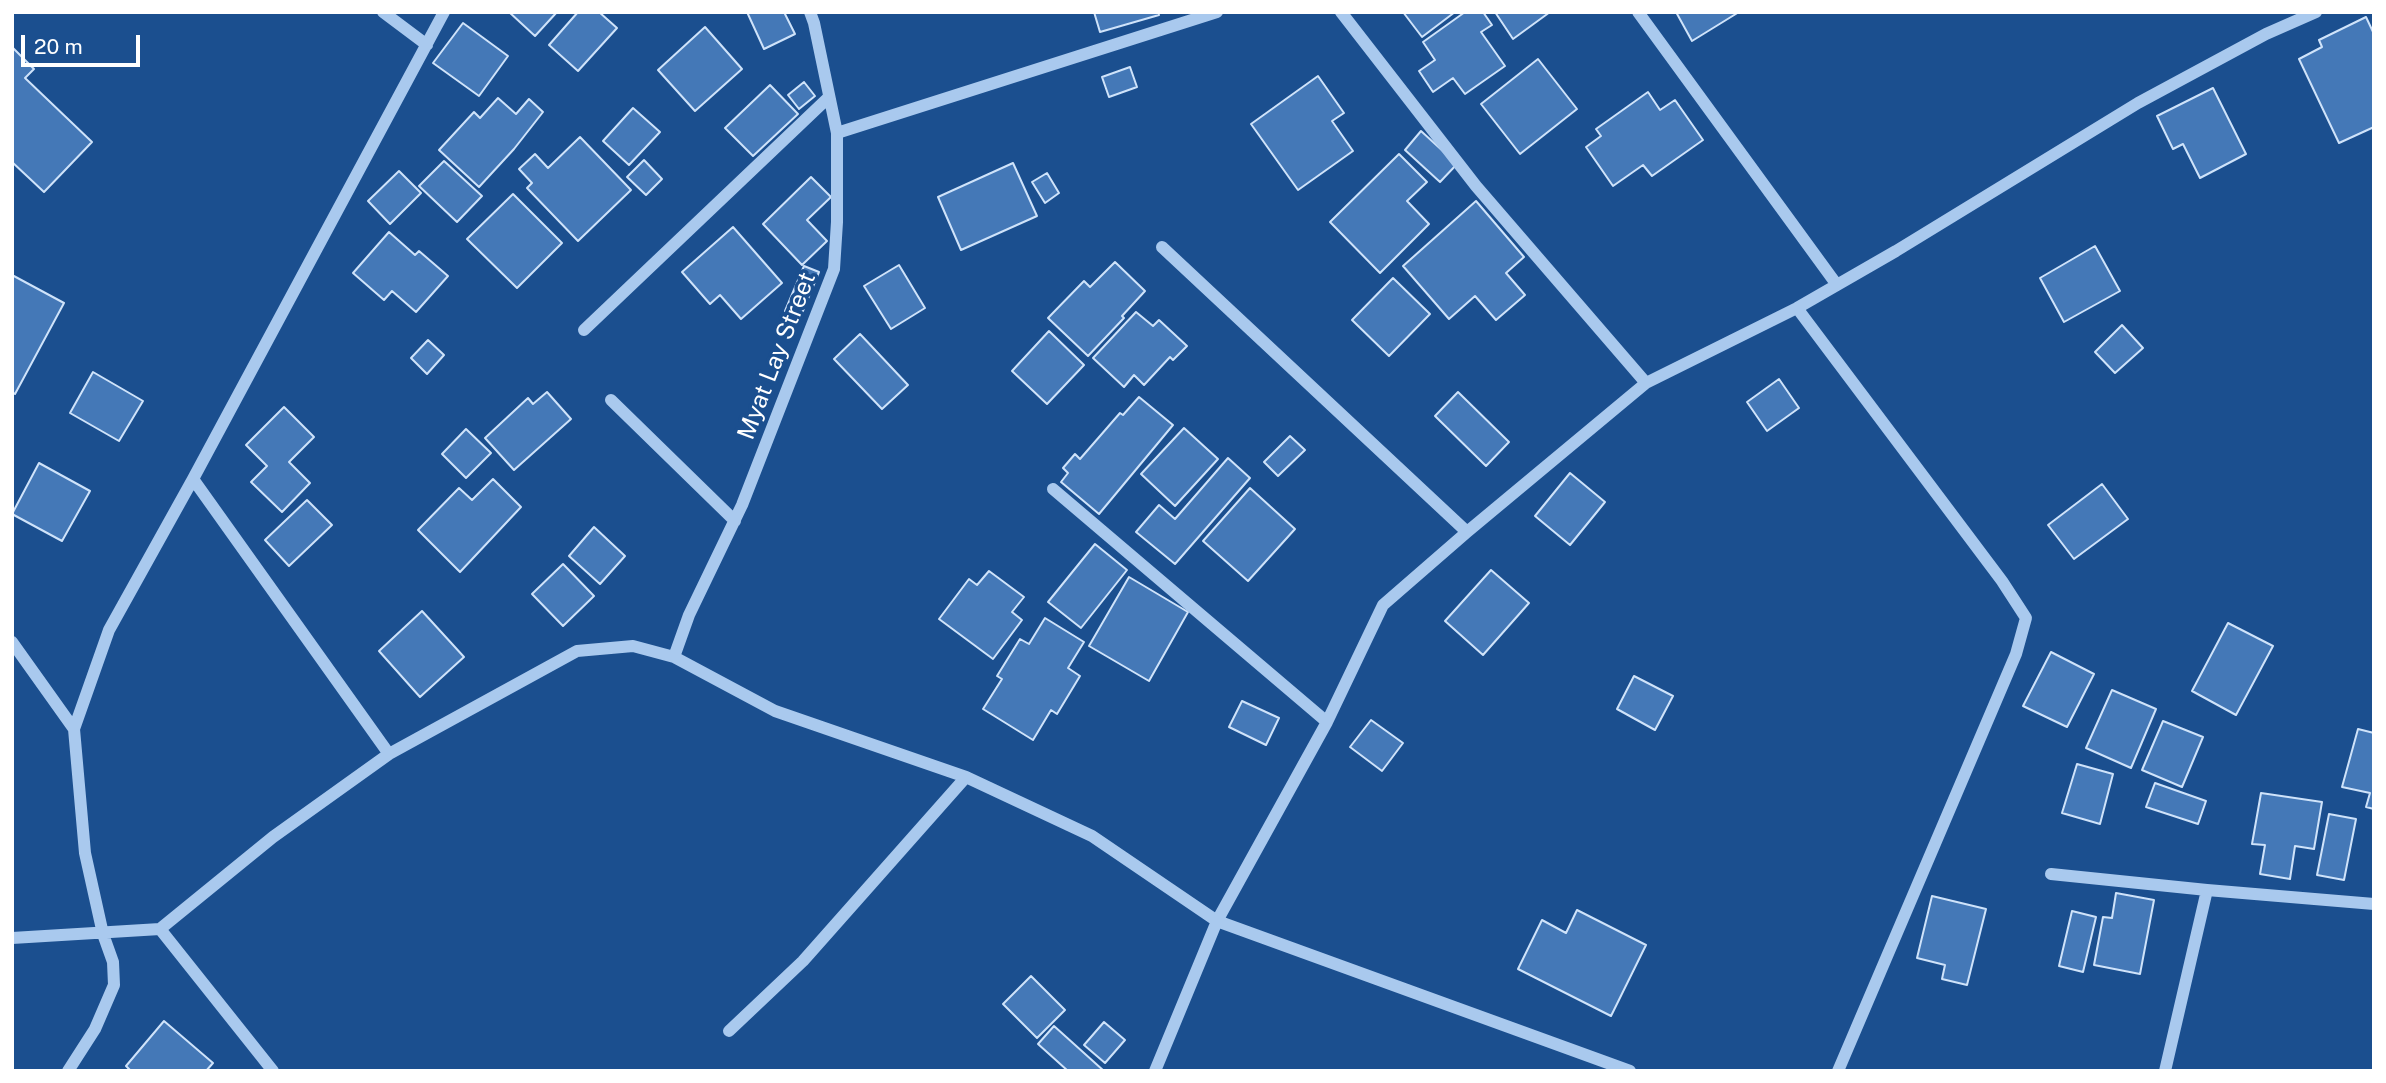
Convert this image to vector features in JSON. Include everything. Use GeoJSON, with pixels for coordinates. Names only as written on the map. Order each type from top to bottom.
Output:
{"type":"FeatureCollection","features":[{"type":"Feature","properties":{"kind":"street"},"geometry":{"type":"LineString","coordinates":[[383,12],[427,45]]}},
{"type":"Feature","properties":{"kind":"street"},"geometry":{"type":"LineString","coordinates":[[68,1071],[95,1028],[114,985],[113,962],[103,934],[85,853],[74,729],[109,631],[444,12]]}},
{"type":"Feature","properties":{"kind":"street","name":"Myat Lay Street"},"geometry":{"type":"LineString","coordinates":[[674,657],[689,615],[735,520],[834,269],[837,133],[810,12]]}},
{"type":"Feature","properties":{"kind":"street"},"geometry":{"type":"LineString","coordinates":[[837,133],[1217,12]]}},
{"type":"Feature","properties":{"kind":"street"},"geometry":{"type":"LineString","coordinates":[[1340,12],[1476,186],[1646,383]]}},
{"type":"Feature","properties":{"kind":"street"},"geometry":{"type":"LineString","coordinates":[[1639,12],[1837,285]]}},
{"type":"Feature","properties":{"kind":"street"},"geometry":{"type":"LineString","coordinates":[[1155,1071],[1217,921],[1327,722],[1383,606],[1467,532],[1646,383],[1797,308],[2138,103],[2266,34],[2316,12]]}},
{"type":"Feature","properties":{"kind":"street"},"geometry":{"type":"LineString","coordinates":[[584,330],[829,97]]}},
{"type":"Feature","properties":{"kind":"street"},"geometry":{"type":"LineString","coordinates":[[1162,247],[1467,532]]}},
{"type":"Feature","properties":{"kind":"street"},"geometry":{"type":"LineString","coordinates":[[1797,308],[2002,581],[2026,618],[2017,654],[1838,1071]]}},
{"type":"Feature","properties":{"kind":"street"},"geometry":{"type":"LineString","coordinates":[[611,400],[735,520]]}},
{"type":"Feature","properties":{"kind":"street"},"geometry":{"type":"LineString","coordinates":[[193,479],[389,754]]}},
{"type":"Feature","properties":{"kind":"street"},"geometry":{"type":"LineString","coordinates":[[1053,489],[1327,722]]}},
{"type":"Feature","properties":{"kind":"street"},"geometry":{"type":"LineString","coordinates":[[12,642],[74,729]]}},
{"type":"Feature","properties":{"kind":"street"},"geometry":{"type":"LineString","coordinates":[[12,938],[160,929],[273,837],[389,754],[577,652],[632,646],[674,657],[775,711],[966,777],[1092,836],[1217,921],[1630,1071]]}},
{"type":"Feature","properties":{"kind":"street"},"geometry":{"type":"LineString","coordinates":[[729,1031],[803,961],[966,777]]}},
{"type":"Feature","properties":{"kind":"street"},"geometry":{"type":"LineString","coordinates":[[2051,873],[2374,904]]}},
{"type":"Feature","properties":{"kind":"street"},"geometry":{"type":"LineString","coordinates":[[2165,1071],[2207,890]]}},
{"type":"Feature","properties":{"kind":"street"},"geometry":{"type":"LineString","coordinates":[[160,929],[272,1071]]}},
{"type":"Feature","properties":{"kind":"building"},"geometry":{"type":"Polygon","coordinates":[[[509,12],[557,12],[535,36],[509,12]]]}},
{"type":"Feature","properties":{"kind":"building"},"geometry":{"type":"Polygon","coordinates":[[[578,12],[599,12],[617,28],[578,71],[549,45],[578,12]]]}},
{"type":"Feature","properties":{"kind":"building"},"geometry":{"type":"Polygon","coordinates":[[[747,12],[784,12],[795,34],[764,49],[747,12]]]}},
{"type":"Feature","properties":{"kind":"building"},"geometry":{"type":"Polygon","coordinates":[[[1094,12],[1158,12],[1159,15],[1100,32],[1094,12]]]}},
{"type":"Feature","properties":{"kind":"building"},"geometry":{"type":"Polygon","coordinates":[[[1403,12],[1455,12],[1422,37],[1403,12]]]}},
{"type":"Feature","properties":{"kind":"building"},"geometry":{"type":"Polygon","coordinates":[[[1465,12],[1483,12],[1492,25],[1481,32],[1505,66],[1465,94],[1453,78],[1433,92],[1419,71],[1435,60],[1423,42],[1465,12]]]}},
{"type":"Feature","properties":{"kind":"building"},"geometry":{"type":"Polygon","coordinates":[[[1495,12],[1550,12],[1513,39],[1495,12]]]}},
{"type":"Feature","properties":{"kind":"building"},"geometry":{"type":"Polygon","coordinates":[[[1676,12],[1739,12],[1692,41],[1676,12]]]}},
{"type":"Feature","properties":{"kind":"building"},"geometry":{"type":"Polygon","coordinates":[[[2366,17],[2374,34],[2374,127],[2339,143],[2299,59],[2322,47],[2319,40],[2366,17]]]}},
{"type":"Feature","properties":{"kind":"building"},"geometry":{"type":"Polygon","coordinates":[[[463,23],[508,56],[479,96],[433,63],[463,23]]]}},
{"type":"Feature","properties":{"kind":"building"},"geometry":{"type":"Polygon","coordinates":[[[705,27],[742,69],[695,111],[658,70],[705,27]]]}},
{"type":"Feature","properties":{"kind":"building"},"geometry":{"type":"Polygon","coordinates":[[[12,47],[34,69],[25,78],[92,142],[44,192],[12,162],[12,47]]]}},
{"type":"Feature","properties":{"kind":"building"},"geometry":{"type":"Polygon","coordinates":[[[1538,59],[1577,109],[1520,154],[1481,104],[1538,59]]]}},
{"type":"Feature","properties":{"kind":"building"},"geometry":{"type":"Polygon","coordinates":[[[1130,67],[1137,87],[1109,97],[1102,77],[1130,67]]]}},
{"type":"Feature","properties":{"kind":"building"},"geometry":{"type":"Polygon","coordinates":[[[1318,76],[1344,113],[1332,121],[1353,151],[1298,190],[1251,124],[1318,76]]]}},
{"type":"Feature","properties":{"kind":"building"},"geometry":{"type":"Polygon","coordinates":[[[804,82],[815,96],[799,109],[788,95],[804,82]]]}},
{"type":"Feature","properties":{"kind":"building"},"geometry":{"type":"Polygon","coordinates":[[[770,85],[798,114],[753,156],[725,128],[770,85]]]}},
{"type":"Feature","properties":{"kind":"building"},"geometry":{"type":"Polygon","coordinates":[[[2213,88],[2246,154],[2200,178],[2183,144],[2173,149],[2157,116],[2213,88]]]}},
{"type":"Feature","properties":{"kind":"building"},"geometry":{"type":"Polygon","coordinates":[[[1648,92],[1660,110],[1675,100],[1703,140],[1652,176],[1643,165],[1613,186],[1586,147],[1601,136],[1596,129],[1648,92]]]}},
{"type":"Feature","properties":{"kind":"building"},"geometry":{"type":"Polygon","coordinates":[[[498,98],[516,114],[529,99],[543,112],[479,187],[439,150],[474,112],[480,118],[498,98]]]}},
{"type":"Feature","properties":{"kind":"building"},"geometry":{"type":"Polygon","coordinates":[[[633,108],[660,132],[629,165],[603,141],[633,108]]]}},
{"type":"Feature","properties":{"kind":"building"},"geometry":{"type":"Polygon","coordinates":[[[1421,131],[1457,164],[1440,182],[1405,150],[1421,131]]]}},
{"type":"Feature","properties":{"kind":"building"},"geometry":{"type":"Polygon","coordinates":[[[580,137],[631,190],[578,241],[527,188],[532,183],[519,169],[535,154],[548,168],[580,137]]]}},
{"type":"Feature","properties":{"kind":"building"},"geometry":{"type":"Polygon","coordinates":[[[1399,154],[1427,182],[1407,201],[1429,224],[1380,273],[1330,222],[1399,154]]]}},
{"type":"Feature","properties":{"kind":"building"},"geometry":{"type":"Polygon","coordinates":[[[644,160],[662,179],[646,195],[627,177],[644,160]]]}},
{"type":"Feature","properties":{"kind":"building"},"geometry":{"type":"Polygon","coordinates":[[[444,161],[482,196],[457,222],[419,186],[444,161]]]}},
{"type":"Feature","properties":{"kind":"building"},"geometry":{"type":"Polygon","coordinates":[[[1013,163],[1037,216],[961,250],[938,197],[1013,163]]]}},
{"type":"Feature","properties":{"kind":"building"},"geometry":{"type":"Polygon","coordinates":[[[399,171],[421,193],[390,224],[368,201],[399,171]]]}},
{"type":"Feature","properties":{"kind":"building"},"geometry":{"type":"Polygon","coordinates":[[[1047,173],[1059,193],[1045,203],[1032,182],[1047,173]]]}},
{"type":"Feature","properties":{"kind":"building"},"geometry":{"type":"Polygon","coordinates":[[[811,177],[831,197],[807,220],[827,241],[802,265],[763,224],[811,177]]]}},
{"type":"Feature","properties":{"kind":"building"},"geometry":{"type":"Polygon","coordinates":[[[513,194],[562,243],[517,288],[467,239],[513,194]]]}},
{"type":"Feature","properties":{"kind":"building"},"geometry":{"type":"Polygon","coordinates":[[[1476,201],[1524,257],[1506,273],[1525,295],[1496,320],[1475,296],[1449,319],[1403,266],[1476,201]]]}},
{"type":"Feature","properties":{"kind":"building"},"geometry":{"type":"Polygon","coordinates":[[[733,227],[782,283],[741,319],[720,295],[710,304],[682,272],[733,227]]]}},
{"type":"Feature","properties":{"kind":"building"},"geometry":{"type":"Polygon","coordinates":[[[389,232],[415,255],[419,251],[448,276],[416,312],[392,291],[384,300],[353,273],[389,232]]]}},
{"type":"Feature","properties":{"kind":"building"},"geometry":{"type":"Polygon","coordinates":[[[2095,246],[2120,291],[2064,322],[2040,278],[2095,246]]]}},
{"type":"Feature","properties":{"kind":"building"},"geometry":{"type":"Polygon","coordinates":[[[1115,262],[1145,291],[1088,356],[1048,318],[1084,281],[1090,287],[1115,262]]]}},
{"type":"Feature","properties":{"kind":"building"},"geometry":{"type":"Polygon","coordinates":[[[899,265],[925,308],[891,329],[864,286],[899,265]]]}},
{"type":"Feature","properties":{"kind":"building"},"geometry":{"type":"Polygon","coordinates":[[[804,266],[819,272],[800,318],[785,311],[804,266]]]}},
{"type":"Feature","properties":{"kind":"building"},"geometry":{"type":"Polygon","coordinates":[[[12,275],[64,303],[15,394],[12,392],[12,275]]]}},
{"type":"Feature","properties":{"kind":"building"},"geometry":{"type":"Polygon","coordinates":[[[1393,278],[1430,314],[1389,356],[1352,320],[1393,278]]]}},
{"type":"Feature","properties":{"kind":"building"},"geometry":{"type":"Polygon","coordinates":[[[1136,312],[1153,326],[1159,320],[1187,346],[1173,360],[1170,357],[1144,385],[1134,375],[1124,387],[1093,358],[1136,312]]]}},
{"type":"Feature","properties":{"kind":"building"},"geometry":{"type":"Polygon","coordinates":[[[2122,325],[2143,348],[2115,373],[2095,352],[2122,325]]]}},
{"type":"Feature","properties":{"kind":"building"},"geometry":{"type":"Polygon","coordinates":[[[1049,331],[1084,365],[1047,404],[1012,371],[1049,331]]]}},
{"type":"Feature","properties":{"kind":"building"},"geometry":{"type":"Polygon","coordinates":[[[860,334],[908,385],[882,409],[834,359],[860,334]]]}},
{"type":"Feature","properties":{"kind":"building"},"geometry":{"type":"Polygon","coordinates":[[[428,340],[444,355],[427,374],[411,358],[428,340]]]}},
{"type":"Feature","properties":{"kind":"building"},"geometry":{"type":"Polygon","coordinates":[[[93,372],[143,401],[119,441],[70,413],[93,372]]]}},
{"type":"Feature","properties":{"kind":"building"},"geometry":{"type":"Polygon","coordinates":[[[1779,379],[1799,408],[1767,431],[1747,402],[1779,379]]]}},
{"type":"Feature","properties":{"kind":"building"},"geometry":{"type":"Polygon","coordinates":[[[547,392],[571,419],[514,470],[485,438],[528,398],[533,404],[547,392]]]}},
{"type":"Feature","properties":{"kind":"building"},"geometry":{"type":"Polygon","coordinates":[[[1458,392],[1509,442],[1486,466],[1435,416],[1458,392]]]}},
{"type":"Feature","properties":{"kind":"building"},"geometry":{"type":"Polygon","coordinates":[[[1139,397],[1173,425],[1099,514],[1061,482],[1068,473],[1063,468],[1075,454],[1080,459],[1120,413],[1123,415],[1139,397]]]}},
{"type":"Feature","properties":{"kind":"building"},"geometry":{"type":"Polygon","coordinates":[[[284,407],[314,437],[289,462],[310,483],[282,512],[251,482],[267,466],[246,445],[284,407]]]}},
{"type":"Feature","properties":{"kind":"building"},"geometry":{"type":"Polygon","coordinates":[[[1184,428],[1218,459],[1175,506],[1141,474],[1184,428]]]}},
{"type":"Feature","properties":{"kind":"building"},"geometry":{"type":"Polygon","coordinates":[[[466,429],[491,453],[466,478],[442,454],[466,429]]]}},
{"type":"Feature","properties":{"kind":"building"},"geometry":{"type":"Polygon","coordinates":[[[1290,436],[1305,450],[1278,476],[1264,462],[1290,436]]]}},
{"type":"Feature","properties":{"kind":"building"},"geometry":{"type":"Polygon","coordinates":[[[1228,458],[1250,478],[1175,564],[1136,532],[1159,505],[1175,519],[1228,458]]]}},
{"type":"Feature","properties":{"kind":"building"},"geometry":{"type":"Polygon","coordinates":[[[39,463],[90,491],[62,541],[12,514],[39,463]]]}},
{"type":"Feature","properties":{"kind":"building"},"geometry":{"type":"Polygon","coordinates":[[[1570,473],[1605,502],[1570,545],[1535,516],[1570,473]]]}},
{"type":"Feature","properties":{"kind":"building"},"geometry":{"type":"Polygon","coordinates":[[[493,479],[521,507],[460,572],[418,530],[459,488],[472,500],[493,479]]]}},
{"type":"Feature","properties":{"kind":"building"},"geometry":{"type":"Polygon","coordinates":[[[2102,484],[2128,519],[2074,559],[2048,525],[2102,484]]]}},
{"type":"Feature","properties":{"kind":"building"},"geometry":{"type":"Polygon","coordinates":[[[1250,488],[1295,529],[1248,581],[1203,541],[1250,488]]]}},
{"type":"Feature","properties":{"kind":"building"},"geometry":{"type":"Polygon","coordinates":[[[307,500],[332,525],[289,566],[265,540],[307,500]]]}},
{"type":"Feature","properties":{"kind":"building"},"geometry":{"type":"Polygon","coordinates":[[[594,527],[625,556],[600,584],[569,556],[594,527]]]}},
{"type":"Feature","properties":{"kind":"building"},"geometry":{"type":"Polygon","coordinates":[[[1095,544],[1127,570],[1081,628],[1048,602],[1095,544]]]}},
{"type":"Feature","properties":{"kind":"building"},"geometry":{"type":"Polygon","coordinates":[[[563,564],[594,596],[563,626],[532,594],[563,564]]]}},
{"type":"Feature","properties":{"kind":"building"},"geometry":{"type":"Polygon","coordinates":[[[1491,570],[1529,603],[1483,655],[1445,621],[1491,570]]]}},
{"type":"Feature","properties":{"kind":"building"},"geometry":{"type":"Polygon","coordinates":[[[989,571],[1024,597],[1012,612],[1022,620],[993,659],[939,619],[969,579],[977,585],[989,571]]]}},
{"type":"Feature","properties":{"kind":"building"},"geometry":{"type":"Polygon","coordinates":[[[1129,577],[1188,612],[1149,681],[1089,646],[1129,577]]]}},
{"type":"Feature","properties":{"kind":"building"},"geometry":{"type":"Polygon","coordinates":[[[422,611],[464,657],[420,697],[379,651],[422,611]]]}},
{"type":"Feature","properties":{"kind":"building"},"geometry":{"type":"Polygon","coordinates":[[[1045,618],[1084,642],[1068,668],[1080,676],[1057,714],[1051,710],[1033,740],[983,709],[1002,679],[997,676],[1020,639],[1029,644],[1045,618]]]}},
{"type":"Feature","properties":{"kind":"building"},"geometry":{"type":"Polygon","coordinates":[[[2228,623],[2273,646],[2236,715],[2192,691],[2228,623]]]}},
{"type":"Feature","properties":{"kind":"building"},"geometry":{"type":"Polygon","coordinates":[[[2051,652],[2094,674],[2067,727],[2023,706],[2051,652]]]}},
{"type":"Feature","properties":{"kind":"building"},"geometry":{"type":"Polygon","coordinates":[[[1634,676],[1673,696],[1655,730],[1617,709],[1634,676]]]}},
{"type":"Feature","properties":{"kind":"building"},"geometry":{"type":"Polygon","coordinates":[[[2112,690],[2156,709],[2131,768],[2086,748],[2112,690]]]}},
{"type":"Feature","properties":{"kind":"building"},"geometry":{"type":"Polygon","coordinates":[[[1242,701],[1279,718],[1266,745],[1229,727],[1242,701]]]}},
{"type":"Feature","properties":{"kind":"building"},"geometry":{"type":"Polygon","coordinates":[[[1371,720],[1403,743],[1382,771],[1350,747],[1371,720]]]}},
{"type":"Feature","properties":{"kind":"building"},"geometry":{"type":"Polygon","coordinates":[[[2163,721],[2203,737],[2182,787],[2142,770],[2163,721]]]}},
{"type":"Feature","properties":{"kind":"building"},"geometry":{"type":"Polygon","coordinates":[[[2358,729],[2374,733],[2374,809],[2366,807],[2370,793],[2342,787],[2358,729]]]}},
{"type":"Feature","properties":{"kind":"building"},"geometry":{"type":"Polygon","coordinates":[[[2077,764],[2113,774],[2100,824],[2062,813],[2077,764]]]}},
{"type":"Feature","properties":{"kind":"building"},"geometry":{"type":"Polygon","coordinates":[[[2155,783],[2206,801],[2198,824],[2146,807],[2155,783]]]}},
{"type":"Feature","properties":{"kind":"building"},"geometry":{"type":"Polygon","coordinates":[[[2261,793],[2322,802],[2314,849],[2295,846],[2290,879],[2260,874],[2265,845],[2252,844],[2261,793]]]}},
{"type":"Feature","properties":{"kind":"building"},"geometry":{"type":"Polygon","coordinates":[[[2329,814],[2356,819],[2344,880],[2317,875],[2329,814]]]}},
{"type":"Feature","properties":{"kind":"building"},"geometry":{"type":"Polygon","coordinates":[[[2116,893],[2154,900],[2140,974],[2094,965],[2103,917],[2112,918],[2116,893]]]}},
{"type":"Feature","properties":{"kind":"building"},"geometry":{"type":"Polygon","coordinates":[[[1932,896],[1986,909],[1967,985],[1942,979],[1945,965],[1917,958],[1932,896]]]}},
{"type":"Feature","properties":{"kind":"building"},"geometry":{"type":"Polygon","coordinates":[[[1577,910],[1646,945],[1611,1016],[1518,969],[1542,920],[1566,933],[1577,910]]]}},
{"type":"Feature","properties":{"kind":"building"},"geometry":{"type":"Polygon","coordinates":[[[2072,911],[2096,917],[2083,972],[2059,966],[2072,911]]]}},
{"type":"Feature","properties":{"kind":"building"},"geometry":{"type":"Polygon","coordinates":[[[1031,976],[1065,1010],[1037,1038],[1003,1004],[1031,976]]]}},
{"type":"Feature","properties":{"kind":"building"},"geometry":{"type":"Polygon","coordinates":[[[164,1021],[213,1063],[206,1071],[131,1071],[126,1066],[164,1021]]]}},
{"type":"Feature","properties":{"kind":"building"},"geometry":{"type":"Polygon","coordinates":[[[1104,1022],[1125,1040],[1105,1063],[1084,1045],[1104,1022]]]}},
{"type":"Feature","properties":{"kind":"building"},"geometry":{"type":"Polygon","coordinates":[[[1054,1026],[1104,1071],[1068,1071],[1038,1044],[1054,1026]]]}}]}
